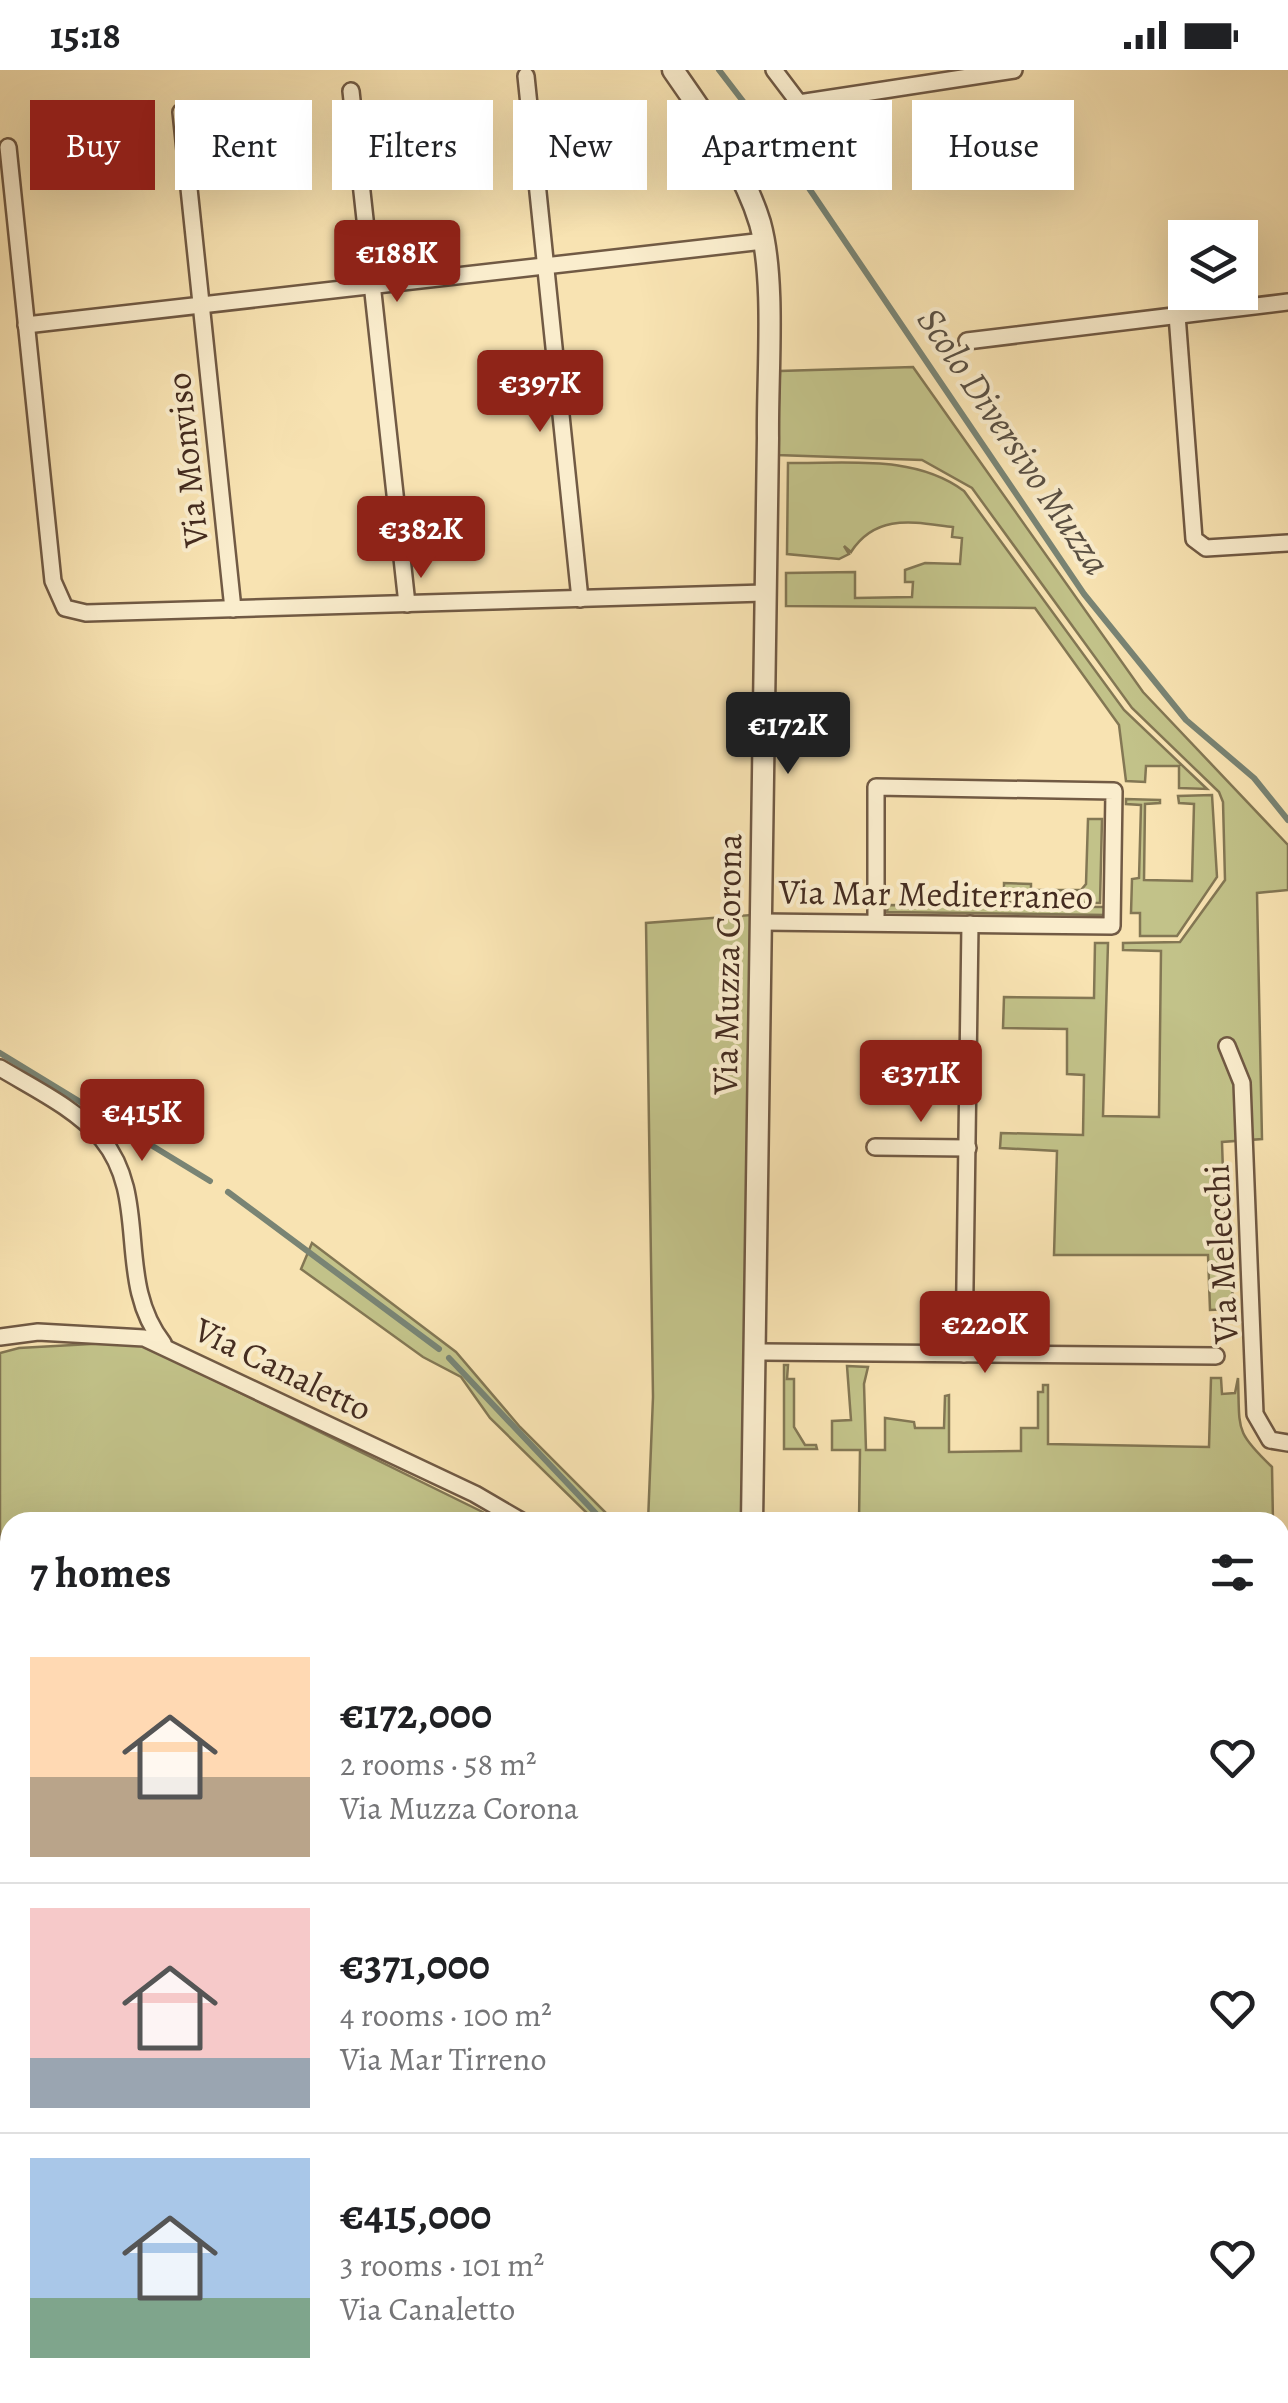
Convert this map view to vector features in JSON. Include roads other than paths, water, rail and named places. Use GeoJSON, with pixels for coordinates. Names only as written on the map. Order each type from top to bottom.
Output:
{"type":"FeatureCollection","features":[{"type":"Feature","properties":{"kind":"street","name":"Via Muzza Corona"},"geometry":{"type":"LineString","coordinates":[[673,70],[740,175],[764,241],[766,593],[752,1512]]}},
{"type":"Feature","properties":{"kind":"street"},"geometry":{"type":"LineString","coordinates":[[774,70],[799,103],[1014,70]]}},
{"type":"Feature","properties":{"kind":"street"},"geometry":{"type":"LineString","coordinates":[[526,76],[580,599]]}},
{"type":"Feature","properties":{"kind":"street"},"geometry":{"type":"LineString","coordinates":[[351,91],[407,604]]}},
{"type":"Feature","properties":{"kind":"street"},"geometry":{"type":"LineString","coordinates":[[8,147],[53,581],[65,608],[86,613],[766,593]]}},
{"type":"Feature","properties":{"kind":"street","name":"Via Monviso"},"geometry":{"type":"LineString","coordinates":[[189,190],[233,609]]}},
{"type":"Feature","properties":{"kind":"street"},"geometry":{"type":"LineString","coordinates":[[26,325],[764,241]]}},
{"type":"Feature","properties":{"kind":"street"},"geometry":{"type":"LineString","coordinates":[[967,341],[1288,302]]}},
{"type":"Feature","properties":{"kind":"street"},"geometry":{"type":"LineString","coordinates":[[1176,315],[1194,539],[1206,548],[1288,543]]}},
{"type":"Feature","properties":{"kind":"street","name":"Via Mar Mediterraneo"},"geometry":{"type":"LineString","coordinates":[[760,922],[1112,926],[1114,791],[876,787],[876,923]]}},
{"type":"Feature","properties":{"kind":"street"},"geometry":{"type":"LineString","coordinates":[[964,1354],[970,924]]}},
{"type":"Feature","properties":{"kind":"street","name":"Via Melecchi"},"geometry":{"type":"LineString","coordinates":[[1227,1046],[1242,1083],[1256,1414],[1270,1440],[1288,1443]]}},
{"type":"Feature","properties":{"kind":"street","name":"Via Canaletto"},"geometry":{"type":"LineString","coordinates":[[0,1068],[76,1116],[111,1152],[126,1186],[137,1295],[166,1347],[506,1512]]}},
{"type":"Feature","properties":{"kind":"street"},"geometry":{"type":"LineString","coordinates":[[875,1147],[968,1148]]}},
{"type":"Feature","properties":{"kind":"street"},"geometry":{"type":"LineString","coordinates":[[0,1337],[38,1332],[104,1333],[166,1347]]}},
{"type":"Feature","properties":{"kind":"street"},"geometry":{"type":"LineString","coordinates":[[754,1352],[1216,1356]]}},
{"type":"Feature","properties":{"kind":"waterway","name":"Scolo Diversivo Muzza"},"geometry":{"type":"LineString","coordinates":[[719,70],[802,178],[1084,594],[1186,720],[1254,778],[1288,820]]}},
{"type":"Feature","properties":{"kind":"waterway"},"geometry":{"type":"LineString","coordinates":[[0,1053],[210,1181]]}},
{"type":"Feature","properties":{"kind":"waterway"},"geometry":{"type":"LineString","coordinates":[[228,1192],[439,1349]]}},
{"type":"Feature","properties":{"kind":"waterway"},"geometry":{"type":"LineString","coordinates":[[449,1358],[595,1512]]}}]}
